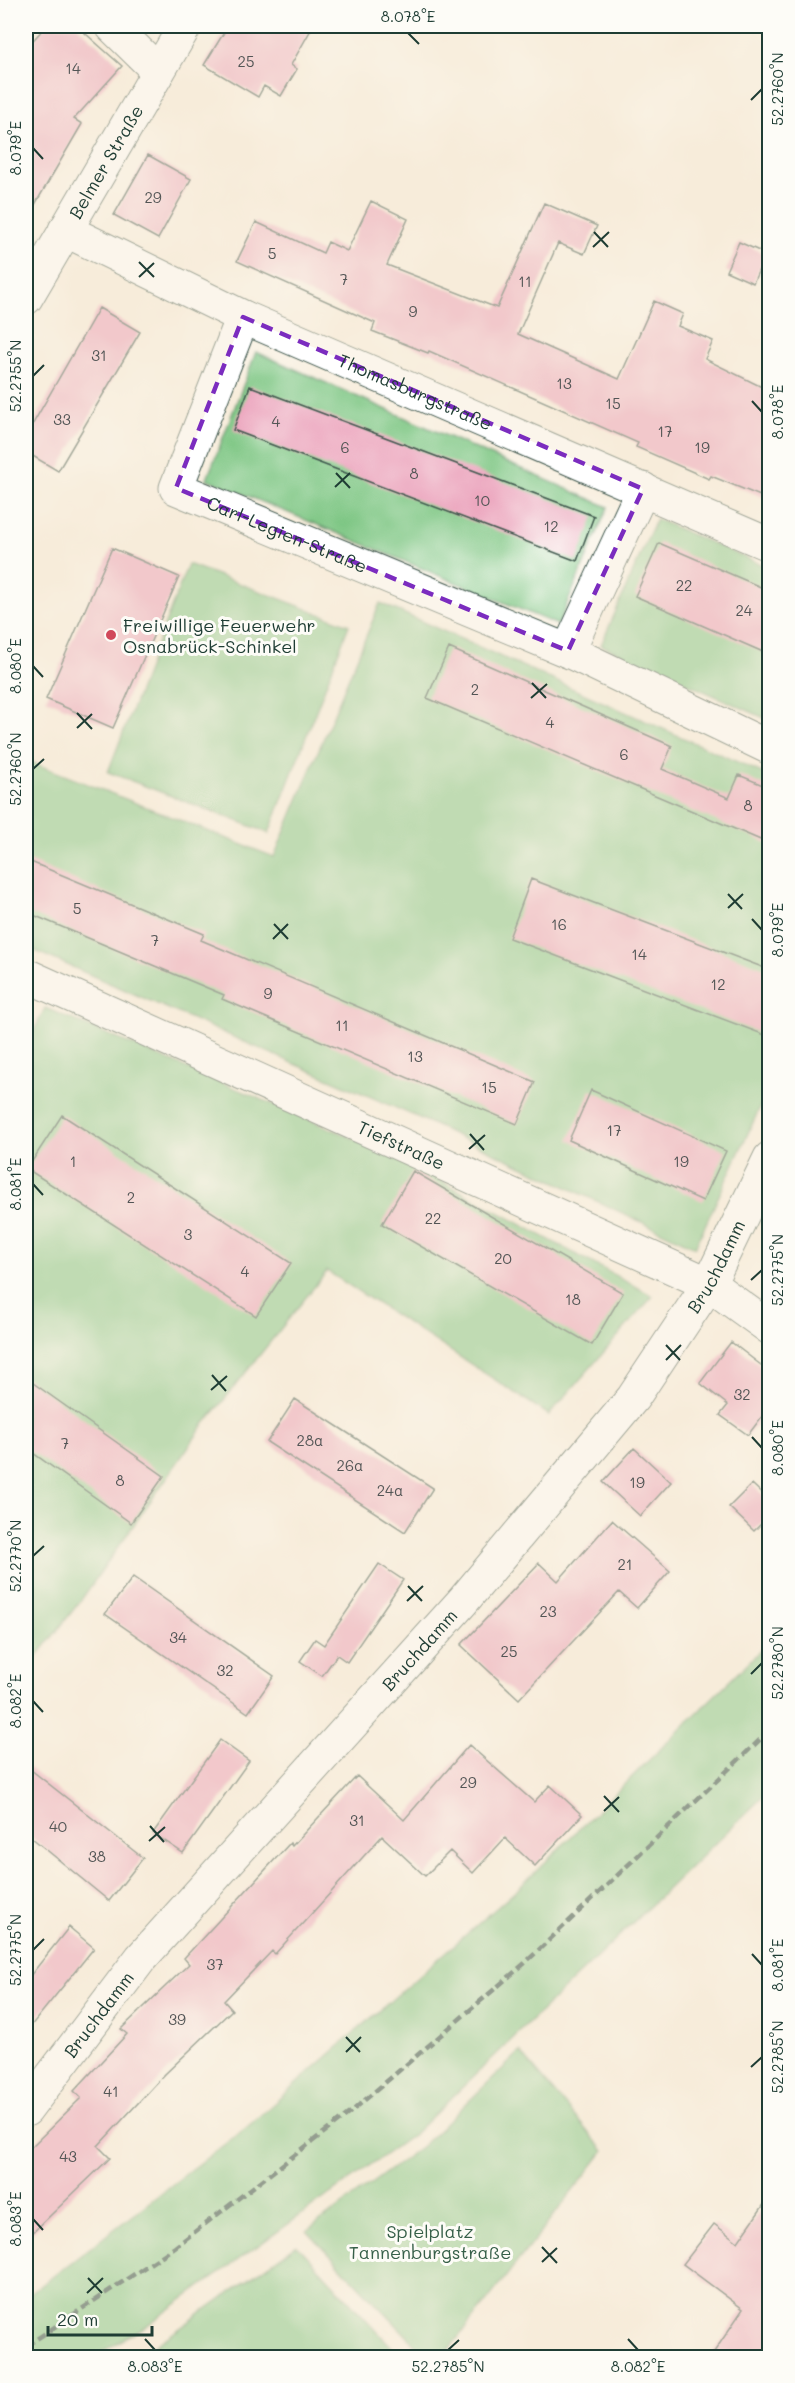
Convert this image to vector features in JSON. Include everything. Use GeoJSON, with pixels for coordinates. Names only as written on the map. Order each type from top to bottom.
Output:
{"type":"FeatureCollection","features":[{"type":"Feature","properties":{"kind":"street"},"geometry":{"type":"LineString","coordinates":[[112,26],[158,71]]}},
{"type":"Feature","properties":{"kind":"street","name":"Belmer Straße"},"geometry":{"type":"LineString","coordinates":[[26,298],[185,26]]}},
{"type":"Feature","properties":{"kind":"street","name":"Thomasburgstraße"},"geometry":{"type":"LineString","coordinates":[[65,230],[243,317],[770,545]]}},
{"type":"Feature","properties":{"kind":"street","name":"Carl-Legien-Straße"},"geometry":{"type":"LineString","coordinates":[[243,317],[176,488],[568,651],[770,748]]}},
{"type":"Feature","properties":{"kind":"street"},"geometry":{"type":"LineString","coordinates":[[568,651],[643,489]]}},
{"type":"Feature","properties":{"kind":"street","name":"Tiefstraße"},"geometry":{"type":"LineString","coordinates":[[26,975],[709,1284],[770,1328]]}},
{"type":"Feature","properties":{"kind":"street","name":"Bruchdamm"},"geometry":{"type":"LineString","coordinates":[[26,2110],[141,1958],[463,1601],[633,1398],[709,1284],[770,1158]]}},
{"type":"Feature","properties":{"kind":"highlighted area"},"geometry":{"type":"Polygon","coordinates":[[[243,317],[643,489],[568,651],[176,488],[243,317]]]}},
{"type":"Feature","properties":{"kind":"green space"},"geometry":{"type":"Polygon","coordinates":[[[256,352],[608,507],[558,625],[207,479],[256,352]]]}},
{"type":"Feature","properties":{"kind":"green space"},"geometry":{"type":"Polygon","coordinates":[[[656,519],[769,568],[769,720],[601,645],[656,519]]]}},
{"type":"Feature","properties":{"kind":"green space"},"geometry":{"type":"Polygon","coordinates":[[[188,564],[349,625],[269,833],[108,772],[188,564]]]}},
{"type":"Feature","properties":{"kind":"green space"},"geometry":{"type":"Polygon","coordinates":[[[380,603],[769,776],[769,1088],[695,1247],[417,1117],[26,947],[26,760],[274,857],[380,603]]]}},
{"type":"Feature","properties":{"kind":"green space"},"geometry":{"type":"Polygon","coordinates":[[[45,1008],[393,1155],[653,1296],[549,1415],[327,1271],[203,1426],[81,1600],[26,1671],[26,1047],[45,1008]]]}},
{"type":"Feature","properties":{"kind":"green space"},"geometry":{"type":"Polygon","coordinates":[[[769,1642],[769,1791],[415,2133],[146,2326],[93,2357],[26,2357],[26,2297],[247,2127],[519,1888],[769,1642]]]}},
{"type":"Feature","properties":{"kind":"green space","name":"Spielplatz Tannenburgstraße"},"geometry":{"type":"Polygon","coordinates":[[[520,2052],[604,2151],[443,2357],[427,2357],[307,2231],[422,2146],[520,2052]]]}},
{"type":"Feature","properties":{"kind":"green space"},"geometry":{"type":"Polygon","coordinates":[[[297,2245],[401,2357],[135,2357],[156,2345],[297,2245]]]}},
{"type":"Feature","properties":{"kind":"building"},"geometry":{"type":"Polygon","coordinates":[[[46,26],[77,26],[122,66],[74,119],[82,124],[26,220],[26,48],[46,26]]]}},
{"type":"Feature","properties":{"kind":"building"},"geometry":{"type":"Polygon","coordinates":[[[228,26],[313,26],[291,65],[297,69],[281,96],[264,86],[258,97],[204,65],[228,26]]]}},
{"type":"Feature","properties":{"kind":"building"},"geometry":{"type":"Polygon","coordinates":[[[148,155],[191,179],[158,239],[114,215],[148,155]]]}},
{"type":"Feature","properties":{"kind":"building"},"geometry":{"type":"Polygon","coordinates":[[[371,201],[408,219],[387,265],[497,308],[544,203],[597,226],[584,254],[558,243],[518,334],[619,379],[654,301],[683,314],[678,326],[713,341],[705,359],[770,391],[770,500],[711,476],[709,479],[636,447],[638,443],[429,351],[428,353],[372,331],[375,323],[237,261],[256,222],[323,253],[328,242],[347,251],[371,201]]]}},
{"type":"Feature","properties":{"kind":"building"},"geometry":{"type":"Polygon","coordinates":[[[739,242],[766,254],[753,283],[726,271],[739,242]]]}},
{"type":"Feature","properties":{"kind":"building"},"geometry":{"type":"Polygon","coordinates":[[[99,308],[140,332],[58,471],[26,452],[26,436],[99,308]]]}},
{"type":"Feature","properties":{"kind":"building"},"geometry":{"type":"Polygon","coordinates":[[[250,386],[594,516],[577,561],[233,430],[250,386]]]}},
{"type":"Feature","properties":{"kind":"building"},"geometry":{"type":"Polygon","coordinates":[[[659,543],[770,591],[770,655],[635,596],[659,543]]]}},
{"type":"Feature","properties":{"kind":"building"},"geometry":{"type":"Polygon","coordinates":[[[112,548],[179,577],[113,728],[46,699],[112,548]]]}},
{"type":"Feature","properties":{"kind":"building"},"geometry":{"type":"Polygon","coordinates":[[[449,648],[672,746],[662,769],[729,798],[739,775],[770,788],[770,844],[427,698],[449,648]]]}},
{"type":"Feature","properties":{"kind":"building"},"geometry":{"type":"Polygon","coordinates":[[[26,860],[204,934],[201,940],[535,1082],[517,1124],[222,999],[224,995],[26,912],[26,860]]]}},
{"type":"Feature","properties":{"kind":"building"},"geometry":{"type":"Polygon","coordinates":[[[531,879],[770,970],[770,1037],[509,938],[531,879]]]}},
{"type":"Feature","properties":{"kind":"building"},"geometry":{"type":"Polygon","coordinates":[[[591,1090],[726,1151],[703,1201],[569,1140],[591,1090]]]}},
{"type":"Feature","properties":{"kind":"building"},"geometry":{"type":"Polygon","coordinates":[[[62,1115],[291,1263],[256,1316],[27,1169],[62,1115]]]}},
{"type":"Feature","properties":{"kind":"building"},"geometry":{"type":"Polygon","coordinates":[[[413,1171],[623,1293],[592,1345],[382,1224],[413,1171]]]}},
{"type":"Feature","properties":{"kind":"building"},"geometry":{"type":"Polygon","coordinates":[[[731,1342],[770,1372],[770,1406],[748,1435],[720,1415],[728,1405],[700,1383],[731,1342]]]}},
{"type":"Feature","properties":{"kind":"building"},"geometry":{"type":"Polygon","coordinates":[[[26,1378],[164,1476],[131,1523],[26,1448],[26,1378]]]}},
{"type":"Feature","properties":{"kind":"building"},"geometry":{"type":"Polygon","coordinates":[[[295,1399],[433,1488],[405,1532],[267,1442],[295,1399]]]}},
{"type":"Feature","properties":{"kind":"building"},"geometry":{"type":"Polygon","coordinates":[[[634,1448],[671,1482],[640,1516],[603,1482],[634,1448]]]}},
{"type":"Feature","properties":{"kind":"building"},"geometry":{"type":"Polygon","coordinates":[[[752,1484],[770,1501],[770,1515],[754,1531],[729,1507],[752,1484]]]}},
{"type":"Feature","properties":{"kind":"building"},"geometry":{"type":"Polygon","coordinates":[[[612,1520],[670,1571],[637,1608],[619,1592],[519,1699],[461,1645],[539,1563],[558,1581],[612,1520]]]}},
{"type":"Feature","properties":{"kind":"building"},"geometry":{"type":"Polygon","coordinates":[[[379,1564],[403,1580],[347,1662],[337,1655],[322,1676],[300,1661],[315,1639],[324,1645],[379,1564]]]}},
{"type":"Feature","properties":{"kind":"building"},"geometry":{"type":"Polygon","coordinates":[[[133,1577],[274,1676],[248,1713],[105,1614],[133,1577]]]}},
{"type":"Feature","properties":{"kind":"building"},"geometry":{"type":"Polygon","coordinates":[[[220,1740],[249,1761],[183,1853],[153,1833],[220,1740]]]}},
{"type":"Feature","properties":{"kind":"building"},"geometry":{"type":"Polygon","coordinates":[[[469,1745],[534,1802],[550,1785],[582,1815],[535,1866],[505,1838],[473,1873],[450,1851],[425,1876],[382,1836],[275,1954],[272,1951],[224,2001],[232,2010],[165,2074],[98,2146],[110,2158],[26,2239],[26,2152],[81,2098],[74,2091],[127,2034],[121,2029],[189,1964],[184,1958],[290,1843],[292,1846],[357,1776],[404,1820],[469,1745]]]}},
{"type":"Feature","properties":{"kind":"building"},"geometry":{"type":"Polygon","coordinates":[[[26,1766],[143,1858],[109,1901],[26,1833],[26,1766]]]}},
{"type":"Feature","properties":{"kind":"building"},"geometry":{"type":"Polygon","coordinates":[[[69,1927],[94,1948],[26,2032],[26,1981],[69,1927]]]}},
{"type":"Feature","properties":{"kind":"building"},"geometry":{"type":"Polygon","coordinates":[[[770,2196],[770,2358],[710,2358],[743,2309],[683,2264],[714,2224],[738,2242],[770,2196]]]}},
{"type":"Feature","properties":{"kind":"railway"},"geometry":{"type":"LineString","coordinates":[[26,2346],[175,2247],[352,2111],[525,1963],[770,1730]]}},
{"type":"Feature","properties":{"kind":"place","name":"Freiwillige Feuerwehr Osnabrück-Schinkel"},"geometry":{"type":"Point","coordinates":[111,635]}}]}
